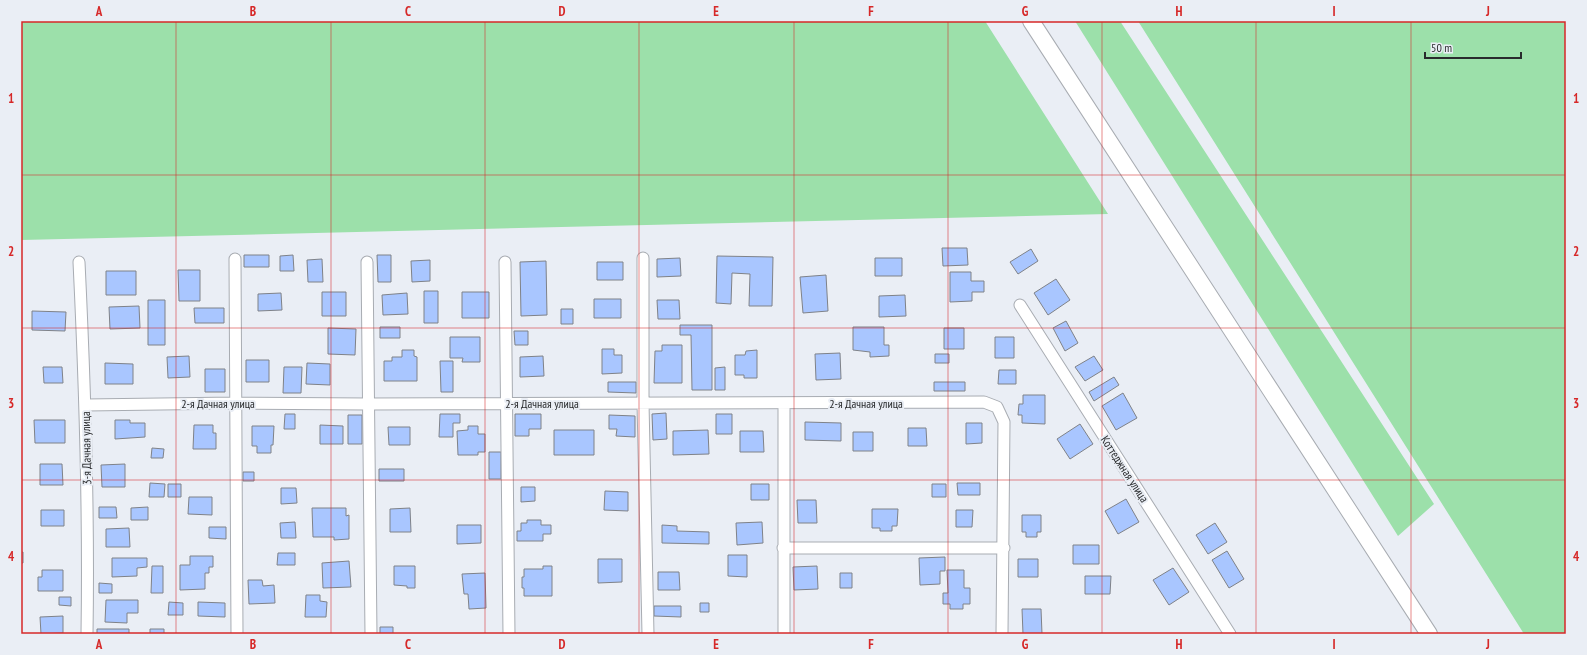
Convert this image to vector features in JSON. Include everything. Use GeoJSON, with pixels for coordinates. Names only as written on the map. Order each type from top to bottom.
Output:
{"type":"FeatureCollection","features":[{"type":"Feature","properties":{"kind":"main road"},"geometry":{"type":"LineString","coordinates":[[1024,21],[1062,69]]}},
{"type":"Feature","properties":{"kind":"main road"},"geometry":{"type":"LineString","coordinates":[[1031,21],[1429,634]]}},
{"type":"Feature","properties":{"kind":"street"},"geometry":{"type":"LineString","coordinates":[[643,258],[643,403],[648,634]]}},
{"type":"Feature","properties":{"kind":"street"},"geometry":{"type":"LineString","coordinates":[[235,259],[237,634]]}},
{"type":"Feature","properties":{"kind":"street","name":"3-я Дачная улица"},"geometry":{"type":"LineString","coordinates":[[79,262],[86,405],[88,567],[87,634]]}},
{"type":"Feature","properties":{"kind":"street"},"geometry":{"type":"LineString","coordinates":[[367,262],[371,634]]}},
{"type":"Feature","properties":{"kind":"street"},"geometry":{"type":"LineString","coordinates":[[505,262],[509,634]]}},
{"type":"Feature","properties":{"kind":"street","name":"Коттеджная улица"},"geometry":{"type":"LineString","coordinates":[[1020,305],[1230,634]]}},
{"type":"Feature","properties":{"kind":"street","name":"2-я Дачная улица"},"geometry":{"type":"LineString","coordinates":[[86,405],[235,403],[984,402],[997,407],[1004,422],[1004,548]]}},
{"type":"Feature","properties":{"kind":"street"},"geometry":{"type":"LineString","coordinates":[[784,403],[784,634]]}},
{"type":"Feature","properties":{"kind":"street"},"geometry":{"type":"LineString","coordinates":[[783,548],[1004,548],[1002,634]]}},
{"type":"Feature","properties":{"kind":"green space"},"geometry":{"type":"Polygon","coordinates":[[[21,21],[985,21],[1108,214],[21,240],[21,21]]]}},
{"type":"Feature","properties":{"kind":"green space"},"geometry":{"type":"Polygon","coordinates":[[[1075,21],[1120,21],[1434,504],[1398,536],[1075,21]]]}},
{"type":"Feature","properties":{"kind":"green space"},"geometry":{"type":"Polygon","coordinates":[[[1138,21],[1566,21],[1566,634],[1524,634],[1138,21]]]}},
{"type":"Feature","properties":{"kind":"building"},"geometry":{"type":"Polygon","coordinates":[[[942,248],[967,248],[968,265],[943,266],[942,248]]]}},
{"type":"Feature","properties":{"kind":"building"},"geometry":{"type":"Polygon","coordinates":[[[1031,249],[1038,261],[1018,274],[1010,262],[1031,249]]]}},
{"type":"Feature","properties":{"kind":"building"},"geometry":{"type":"Polygon","coordinates":[[[244,255],[269,255],[269,267],[244,267],[244,255]]]}},
{"type":"Feature","properties":{"kind":"building"},"geometry":{"type":"Polygon","coordinates":[[[293,255],[294,271],[280,271],[280,256],[293,255]]]}},
{"type":"Feature","properties":{"kind":"building"},"geometry":{"type":"Polygon","coordinates":[[[377,255],[391,255],[391,282],[378,282],[377,255]]]}},
{"type":"Feature","properties":{"kind":"building"},"geometry":{"type":"Polygon","coordinates":[[[717,256],[773,257],[772,306],[749,306],[750,274],[732,273],[731,304],[716,303],[717,256]]]}},
{"type":"Feature","properties":{"kind":"building"},"geometry":{"type":"Polygon","coordinates":[[[680,258],[681,276],[657,277],[657,259],[680,258]]]}},
{"type":"Feature","properties":{"kind":"building"},"geometry":{"type":"Polygon","coordinates":[[[875,258],[902,258],[902,276],[875,276],[875,258]]]}},
{"type":"Feature","properties":{"kind":"building"},"geometry":{"type":"Polygon","coordinates":[[[322,259],[323,282],[308,282],[307,260],[322,259]]]}},
{"type":"Feature","properties":{"kind":"building"},"geometry":{"type":"Polygon","coordinates":[[[430,260],[430,281],[412,282],[411,261],[430,260]]]}},
{"type":"Feature","properties":{"kind":"building"},"geometry":{"type":"Polygon","coordinates":[[[546,261],[547,315],[521,316],[520,262],[546,261]]]}},
{"type":"Feature","properties":{"kind":"building"},"geometry":{"type":"Polygon","coordinates":[[[597,262],[623,262],[623,280],[597,280],[597,262]]]}},
{"type":"Feature","properties":{"kind":"building"},"geometry":{"type":"Polygon","coordinates":[[[178,270],[200,270],[200,301],[179,301],[178,270]]]}},
{"type":"Feature","properties":{"kind":"building"},"geometry":{"type":"Polygon","coordinates":[[[106,271],[136,271],[136,295],[106,295],[106,271]]]}},
{"type":"Feature","properties":{"kind":"building"},"geometry":{"type":"Polygon","coordinates":[[[950,272],[971,272],[971,281],[984,281],[984,292],[972,292],[972,301],[950,302],[950,272]]]}},
{"type":"Feature","properties":{"kind":"building"},"geometry":{"type":"Polygon","coordinates":[[[826,275],[828,311],[803,313],[800,277],[826,275]]]}},
{"type":"Feature","properties":{"kind":"building"},"geometry":{"type":"Polygon","coordinates":[[[1056,279],[1070,300],[1048,315],[1034,293],[1056,279]]]}},
{"type":"Feature","properties":{"kind":"building"},"geometry":{"type":"Polygon","coordinates":[[[424,291],[438,291],[438,323],[424,323],[424,291]]]}},
{"type":"Feature","properties":{"kind":"building"},"geometry":{"type":"Polygon","coordinates":[[[322,292],[346,292],[346,316],[322,316],[322,292]]]}},
{"type":"Feature","properties":{"kind":"building"},"geometry":{"type":"Polygon","coordinates":[[[462,292],[489,292],[489,318],[462,318],[462,292]]]}},
{"type":"Feature","properties":{"kind":"building"},"geometry":{"type":"Polygon","coordinates":[[[281,293],[282,310],[258,311],[258,294],[281,293]]]}},
{"type":"Feature","properties":{"kind":"building"},"geometry":{"type":"Polygon","coordinates":[[[407,293],[408,314],[383,315],[382,295],[407,293]]]}},
{"type":"Feature","properties":{"kind":"building"},"geometry":{"type":"Polygon","coordinates":[[[905,295],[906,316],[879,317],[879,296],[905,295]]]}},
{"type":"Feature","properties":{"kind":"building"},"geometry":{"type":"Polygon","coordinates":[[[594,299],[621,299],[621,318],[594,318],[594,299]]]}},
{"type":"Feature","properties":{"kind":"building"},"geometry":{"type":"Polygon","coordinates":[[[148,300],[165,300],[165,345],[148,345],[148,300]]]}},
{"type":"Feature","properties":{"kind":"building"},"geometry":{"type":"Polygon","coordinates":[[[657,300],[679,300],[680,319],[658,319],[657,300]]]}},
{"type":"Feature","properties":{"kind":"building"},"geometry":{"type":"Polygon","coordinates":[[[139,306],[140,328],[110,329],[109,307],[139,306]]]}},
{"type":"Feature","properties":{"kind":"building"},"geometry":{"type":"Polygon","coordinates":[[[194,308],[224,308],[224,323],[195,323],[194,308]]]}},
{"type":"Feature","properties":{"kind":"building"},"geometry":{"type":"Polygon","coordinates":[[[561,309],[573,309],[573,324],[561,324],[561,309]]]}},
{"type":"Feature","properties":{"kind":"building"},"geometry":{"type":"Polygon","coordinates":[[[32,311],[66,312],[65,331],[32,330],[32,311]]]}},
{"type":"Feature","properties":{"kind":"building"},"geometry":{"type":"Polygon","coordinates":[[[1066,321],[1078,343],[1065,351],[1053,328],[1066,321]]]}},
{"type":"Feature","properties":{"kind":"building"},"geometry":{"type":"Polygon","coordinates":[[[680,325],[712,325],[712,390],[692,390],[691,335],[680,335],[680,325]]]}},
{"type":"Feature","properties":{"kind":"building"},"geometry":{"type":"Polygon","coordinates":[[[380,327],[400,327],[400,338],[380,338],[380,327]]]}},
{"type":"Feature","properties":{"kind":"building"},"geometry":{"type":"Polygon","coordinates":[[[853,327],[884,327],[884,345],[889,345],[889,356],[870,357],[870,352],[853,350],[853,327]]]}},
{"type":"Feature","properties":{"kind":"building"},"geometry":{"type":"Polygon","coordinates":[[[328,328],[356,329],[355,355],[328,354],[328,328]]]}},
{"type":"Feature","properties":{"kind":"building"},"geometry":{"type":"Polygon","coordinates":[[[944,328],[964,328],[964,349],[944,349],[944,328]]]}},
{"type":"Feature","properties":{"kind":"building"},"geometry":{"type":"Polygon","coordinates":[[[514,331],[528,331],[528,345],[515,345],[514,331]]]}},
{"type":"Feature","properties":{"kind":"building"},"geometry":{"type":"Polygon","coordinates":[[[450,337],[480,337],[480,362],[462,362],[463,358],[450,358],[450,337]]]}},
{"type":"Feature","properties":{"kind":"building"},"geometry":{"type":"Polygon","coordinates":[[[995,337],[1014,337],[1014,358],[995,358],[995,337]]]}},
{"type":"Feature","properties":{"kind":"building"},"geometry":{"type":"Polygon","coordinates":[[[662,345],[682,345],[682,383],[654,383],[655,351],[662,351],[662,345]]]}},
{"type":"Feature","properties":{"kind":"building"},"geometry":{"type":"Polygon","coordinates":[[[602,349],[614,349],[614,355],[622,355],[622,373],[602,374],[602,349]]]}},
{"type":"Feature","properties":{"kind":"building"},"geometry":{"type":"Polygon","coordinates":[[[402,350],[414,350],[414,356],[417,357],[417,381],[384,381],[384,361],[392,361],[392,357],[402,357],[402,350]]]}},
{"type":"Feature","properties":{"kind":"building"},"geometry":{"type":"Polygon","coordinates":[[[757,350],[757,378],[744,378],[744,375],[735,375],[735,355],[745,355],[746,351],[757,350]]]}},
{"type":"Feature","properties":{"kind":"building"},"geometry":{"type":"Polygon","coordinates":[[[840,353],[841,379],[816,380],[815,354],[840,353]]]}},
{"type":"Feature","properties":{"kind":"building"},"geometry":{"type":"Polygon","coordinates":[[[935,354],[949,354],[949,363],[935,363],[935,354]]]}},
{"type":"Feature","properties":{"kind":"building"},"geometry":{"type":"Polygon","coordinates":[[[189,356],[190,377],[168,378],[167,357],[189,356]]]}},
{"type":"Feature","properties":{"kind":"building"},"geometry":{"type":"Polygon","coordinates":[[[543,356],[544,376],[520,377],[520,357],[543,356]]]}},
{"type":"Feature","properties":{"kind":"building"},"geometry":{"type":"Polygon","coordinates":[[[1094,356],[1103,370],[1085,381],[1075,367],[1094,356]]]}},
{"type":"Feature","properties":{"kind":"building"},"geometry":{"type":"Polygon","coordinates":[[[246,360],[269,360],[269,382],[246,382],[246,360]]]}},
{"type":"Feature","properties":{"kind":"building"},"geometry":{"type":"Polygon","coordinates":[[[440,361],[453,361],[453,392],[441,392],[440,361]]]}},
{"type":"Feature","properties":{"kind":"building"},"geometry":{"type":"Polygon","coordinates":[[[105,363],[133,364],[133,384],[105,384],[105,363]]]}},
{"type":"Feature","properties":{"kind":"building"},"geometry":{"type":"Polygon","coordinates":[[[307,363],[330,364],[330,385],[306,384],[307,363]]]}},
{"type":"Feature","properties":{"kind":"building"},"geometry":{"type":"Polygon","coordinates":[[[43,367],[62,367],[63,383],[44,383],[43,367]]]}},
{"type":"Feature","properties":{"kind":"building"},"geometry":{"type":"Polygon","coordinates":[[[284,367],[302,367],[301,393],[283,393],[284,367]]]}},
{"type":"Feature","properties":{"kind":"building"},"geometry":{"type":"Polygon","coordinates":[[[725,367],[725,390],[715,390],[715,368],[725,367]]]}},
{"type":"Feature","properties":{"kind":"building"},"geometry":{"type":"Polygon","coordinates":[[[205,369],[225,369],[225,392],[205,392],[205,369]]]}},
{"type":"Feature","properties":{"kind":"building"},"geometry":{"type":"Polygon","coordinates":[[[999,370],[1016,370],[1016,384],[998,384],[999,370]]]}},
{"type":"Feature","properties":{"kind":"building"},"geometry":{"type":"Polygon","coordinates":[[[1114,377],[1119,385],[1094,401],[1089,392],[1114,377]]]}},
{"type":"Feature","properties":{"kind":"building"},"geometry":{"type":"Polygon","coordinates":[[[608,382],[636,382],[636,393],[608,392],[608,382]]]}},
{"type":"Feature","properties":{"kind":"building"},"geometry":{"type":"Polygon","coordinates":[[[934,382],[965,382],[965,391],[934,391],[934,382]]]}},
{"type":"Feature","properties":{"kind":"building"},"geometry":{"type":"Polygon","coordinates":[[[1123,393],[1137,418],[1116,430],[1102,406],[1123,393]]]}},
{"type":"Feature","properties":{"kind":"building"},"geometry":{"type":"Polygon","coordinates":[[[1023,395],[1045,395],[1045,424],[1022,423],[1022,415],[1018,415],[1019,404],[1023,404],[1023,395]]]}},
{"type":"Feature","properties":{"kind":"building"},"geometry":{"type":"Polygon","coordinates":[[[666,413],[667,439],[653,440],[652,414],[666,413]]]}},
{"type":"Feature","properties":{"kind":"building"},"geometry":{"type":"Polygon","coordinates":[[[285,414],[295,414],[295,429],[284,429],[285,414]]]}},
{"type":"Feature","properties":{"kind":"building"},"geometry":{"type":"Polygon","coordinates":[[[440,414],[460,414],[460,423],[453,423],[453,437],[439,437],[440,414]]]}},
{"type":"Feature","properties":{"kind":"building"},"geometry":{"type":"Polygon","coordinates":[[[515,414],[541,414],[541,429],[529,429],[529,436],[515,436],[515,414]]]}},
{"type":"Feature","properties":{"kind":"building"},"geometry":{"type":"Polygon","coordinates":[[[716,414],[732,414],[732,434],[716,434],[716,414]]]}},
{"type":"Feature","properties":{"kind":"building"},"geometry":{"type":"Polygon","coordinates":[[[348,415],[362,415],[362,444],[348,444],[348,415]]]}},
{"type":"Feature","properties":{"kind":"building"},"geometry":{"type":"Polygon","coordinates":[[[609,415],[635,416],[635,437],[616,436],[617,429],[609,429],[609,415]]]}},
{"type":"Feature","properties":{"kind":"building"},"geometry":{"type":"Polygon","coordinates":[[[34,420],[65,420],[65,443],[35,443],[34,420]]]}},
{"type":"Feature","properties":{"kind":"building"},"geometry":{"type":"Polygon","coordinates":[[[115,420],[130,420],[130,423],[145,423],[145,437],[115,439],[115,420]]]}},
{"type":"Feature","properties":{"kind":"building"},"geometry":{"type":"Polygon","coordinates":[[[805,422],[841,423],[841,441],[805,440],[805,422]]]}},
{"type":"Feature","properties":{"kind":"building"},"geometry":{"type":"Polygon","coordinates":[[[966,423],[982,423],[982,443],[966,444],[966,423]]]}},
{"type":"Feature","properties":{"kind":"building"},"geometry":{"type":"Polygon","coordinates":[[[1080,424],[1093,444],[1070,459],[1057,439],[1080,424]]]}},
{"type":"Feature","properties":{"kind":"building"},"geometry":{"type":"Polygon","coordinates":[[[194,425],[213,425],[213,433],[216,433],[216,449],[193,449],[194,425]]]}},
{"type":"Feature","properties":{"kind":"building"},"geometry":{"type":"Polygon","coordinates":[[[320,425],[343,426],[343,444],[320,444],[320,425]]]}},
{"type":"Feature","properties":{"kind":"building"},"geometry":{"type":"Polygon","coordinates":[[[252,426],[274,426],[271,453],[257,453],[257,446],[252,446],[252,426]]]}},
{"type":"Feature","properties":{"kind":"building"},"geometry":{"type":"Polygon","coordinates":[[[468,426],[478,426],[478,434],[485,434],[485,452],[478,452],[478,455],[458,455],[457,431],[468,430],[468,426]]]}},
{"type":"Feature","properties":{"kind":"building"},"geometry":{"type":"Polygon","coordinates":[[[388,427],[410,427],[410,445],[389,445],[388,427]]]}},
{"type":"Feature","properties":{"kind":"building"},"geometry":{"type":"Polygon","coordinates":[[[908,428],[926,428],[927,446],[908,446],[908,428]]]}},
{"type":"Feature","properties":{"kind":"building"},"geometry":{"type":"Polygon","coordinates":[[[554,430],[594,430],[594,455],[554,455],[554,430]]]}},
{"type":"Feature","properties":{"kind":"building"},"geometry":{"type":"Polygon","coordinates":[[[708,430],[709,454],[673,455],[673,431],[708,430]]]}},
{"type":"Feature","properties":{"kind":"building"},"geometry":{"type":"Polygon","coordinates":[[[740,431],[763,431],[764,452],[740,452],[740,431]]]}},
{"type":"Feature","properties":{"kind":"building"},"geometry":{"type":"Polygon","coordinates":[[[853,432],[873,432],[873,451],[853,451],[853,432]]]}},
{"type":"Feature","properties":{"kind":"building"},"geometry":{"type":"Polygon","coordinates":[[[152,448],[164,449],[163,458],[151,458],[152,448]]]}},
{"type":"Feature","properties":{"kind":"building"},"geometry":{"type":"Polygon","coordinates":[[[489,452],[501,452],[501,479],[489,479],[489,452]]]}},
{"type":"Feature","properties":{"kind":"building"},"geometry":{"type":"Polygon","coordinates":[[[40,464],[62,464],[63,485],[40,485],[40,464]]]}},
{"type":"Feature","properties":{"kind":"building"},"geometry":{"type":"Polygon","coordinates":[[[125,464],[125,487],[102,487],[101,465],[125,464]]]}},
{"type":"Feature","properties":{"kind":"building"},"geometry":{"type":"Polygon","coordinates":[[[379,469],[404,469],[404,481],[379,481],[379,469]]]}},
{"type":"Feature","properties":{"kind":"building"},"geometry":{"type":"Polygon","coordinates":[[[243,472],[254,472],[254,481],[243,481],[243,472]]]}},
{"type":"Feature","properties":{"kind":"building"},"geometry":{"type":"Polygon","coordinates":[[[150,483],[165,484],[164,497],[149,497],[150,483]]]}},
{"type":"Feature","properties":{"kind":"building"},"geometry":{"type":"Polygon","coordinates":[[[957,483],[980,483],[980,495],[958,495],[957,483]]]}},
{"type":"Feature","properties":{"kind":"building"},"geometry":{"type":"Polygon","coordinates":[[[168,484],[181,484],[181,497],[168,497],[168,484]]]}},
{"type":"Feature","properties":{"kind":"building"},"geometry":{"type":"Polygon","coordinates":[[[751,484],[769,484],[769,500],[751,500],[751,484]]]}},
{"type":"Feature","properties":{"kind":"building"},"geometry":{"type":"Polygon","coordinates":[[[932,484],[946,484],[946,497],[932,497],[932,484]]]}},
{"type":"Feature","properties":{"kind":"building"},"geometry":{"type":"Polygon","coordinates":[[[521,487],[535,487],[535,501],[521,502],[521,487]]]}},
{"type":"Feature","properties":{"kind":"building"},"geometry":{"type":"Polygon","coordinates":[[[281,488],[296,488],[297,503],[281,504],[281,488]]]}},
{"type":"Feature","properties":{"kind":"building"},"geometry":{"type":"Polygon","coordinates":[[[605,491],[628,492],[628,511],[604,510],[605,491]]]}},
{"type":"Feature","properties":{"kind":"building"},"geometry":{"type":"Polygon","coordinates":[[[189,497],[212,497],[212,515],[188,514],[189,497]]]}},
{"type":"Feature","properties":{"kind":"building"},"geometry":{"type":"Polygon","coordinates":[[[1126,499],[1139,522],[1118,534],[1105,511],[1126,499]]]}},
{"type":"Feature","properties":{"kind":"building"},"geometry":{"type":"Polygon","coordinates":[[[797,500],[816,500],[817,523],[798,523],[797,500]]]}},
{"type":"Feature","properties":{"kind":"building"},"geometry":{"type":"Polygon","coordinates":[[[99,507],[116,507],[117,518],[99,518],[99,507]]]}},
{"type":"Feature","properties":{"kind":"building"},"geometry":{"type":"Polygon","coordinates":[[[148,507],[148,520],[131,520],[131,508],[148,507]]]}},
{"type":"Feature","properties":{"kind":"building"},"geometry":{"type":"Polygon","coordinates":[[[312,508],[346,508],[346,516],[349,515],[349,539],[334,540],[334,537],[313,537],[312,508]]]}},
{"type":"Feature","properties":{"kind":"building"},"geometry":{"type":"Polygon","coordinates":[[[410,508],[411,532],[390,532],[390,509],[410,508]]]}},
{"type":"Feature","properties":{"kind":"building"},"geometry":{"type":"Polygon","coordinates":[[[872,509],[898,509],[897,526],[892,526],[892,531],[880,531],[880,528],[872,528],[872,509]]]}},
{"type":"Feature","properties":{"kind":"building"},"geometry":{"type":"Polygon","coordinates":[[[41,510],[64,510],[64,526],[41,526],[41,510]]]}},
{"type":"Feature","properties":{"kind":"building"},"geometry":{"type":"Polygon","coordinates":[[[956,510],[973,510],[972,527],[956,527],[956,510]]]}},
{"type":"Feature","properties":{"kind":"building"},"geometry":{"type":"Polygon","coordinates":[[[1022,515],[1041,515],[1041,532],[1037,532],[1037,537],[1026,537],[1026,532],[1022,532],[1022,515]]]}},
{"type":"Feature","properties":{"kind":"building"},"geometry":{"type":"Polygon","coordinates":[[[527,520],[541,520],[541,525],[551,525],[551,534],[543,534],[543,541],[517,541],[517,531],[521,531],[521,523],[527,523],[527,520]]]}},
{"type":"Feature","properties":{"kind":"building"},"geometry":{"type":"Polygon","coordinates":[[[295,522],[296,538],[281,538],[280,523],[295,522]]]}},
{"type":"Feature","properties":{"kind":"building"},"geometry":{"type":"Polygon","coordinates":[[[762,522],[763,543],[737,545],[736,523],[762,522]]]}},
{"type":"Feature","properties":{"kind":"building"},"geometry":{"type":"Polygon","coordinates":[[[1215,523],[1227,542],[1208,554],[1196,535],[1215,523]]]}},
{"type":"Feature","properties":{"kind":"building"},"geometry":{"type":"Polygon","coordinates":[[[457,525],[481,525],[481,543],[457,544],[457,525]]]}},
{"type":"Feature","properties":{"kind":"building"},"geometry":{"type":"Polygon","coordinates":[[[662,525],[677,526],[677,531],[709,532],[709,544],[662,543],[662,525]]]}},
{"type":"Feature","properties":{"kind":"building"},"geometry":{"type":"Polygon","coordinates":[[[209,527],[226,527],[226,539],[209,538],[209,527]]]}},
{"type":"Feature","properties":{"kind":"building"},"geometry":{"type":"Polygon","coordinates":[[[129,528],[130,547],[106,547],[106,529],[129,528]]]}},
{"type":"Feature","properties":{"kind":"building"},"geometry":{"type":"Polygon","coordinates":[[[1073,545],[1099,545],[1099,564],[1073,564],[1073,545]]]}},
{"type":"Feature","properties":{"kind":"building"},"geometry":{"type":"Polygon","coordinates":[[[1227,551],[1244,579],[1229,588],[1212,560],[1227,551]]]}},
{"type":"Feature","properties":{"kind":"building"},"geometry":{"type":"Polygon","coordinates":[[[21,552],[23,552],[23,563],[21,563],[21,552]]]}},
{"type":"Feature","properties":{"kind":"building"},"geometry":{"type":"Polygon","coordinates":[[[278,553],[295,553],[295,565],[277,565],[278,553]]]}},
{"type":"Feature","properties":{"kind":"building"},"geometry":{"type":"Polygon","coordinates":[[[728,555],[747,555],[747,577],[728,576],[728,555]]]}},
{"type":"Feature","properties":{"kind":"building"},"geometry":{"type":"Polygon","coordinates":[[[190,556],[213,556],[213,567],[209,567],[209,573],[205,573],[205,589],[180,590],[180,565],[190,565],[190,556]]]}},
{"type":"Feature","properties":{"kind":"building"},"geometry":{"type":"Polygon","coordinates":[[[945,557],[945,571],[940,571],[940,584],[920,585],[919,558],[945,557]]]}},
{"type":"Feature","properties":{"kind":"building"},"geometry":{"type":"Polygon","coordinates":[[[112,558],[147,558],[147,567],[137,568],[137,576],[112,577],[112,558]]]}},
{"type":"Feature","properties":{"kind":"building"},"geometry":{"type":"Polygon","coordinates":[[[598,559],[622,559],[622,582],[598,583],[598,559]]]}},
{"type":"Feature","properties":{"kind":"building"},"geometry":{"type":"Polygon","coordinates":[[[1018,559],[1038,559],[1038,577],[1018,577],[1018,559]]]}},
{"type":"Feature","properties":{"kind":"building"},"geometry":{"type":"Polygon","coordinates":[[[349,561],[351,587],[323,588],[322,563],[349,561]]]}},
{"type":"Feature","properties":{"kind":"building"},"geometry":{"type":"Polygon","coordinates":[[[152,566],[163,566],[163,593],[151,593],[152,566]]]}},
{"type":"Feature","properties":{"kind":"building"},"geometry":{"type":"Polygon","coordinates":[[[394,566],[415,566],[415,588],[394,585],[394,566]]]}},
{"type":"Feature","properties":{"kind":"building"},"geometry":{"type":"Polygon","coordinates":[[[543,566],[552,566],[552,596],[524,596],[522,577],[524,577],[524,569],[543,569],[543,566]]]}},
{"type":"Feature","properties":{"kind":"building"},"geometry":{"type":"Polygon","coordinates":[[[817,566],[818,589],[794,590],[793,567],[817,566]]]}},
{"type":"Feature","properties":{"kind":"building"},"geometry":{"type":"Polygon","coordinates":[[[1173,568],[1189,592],[1169,605],[1153,580],[1173,568]]]}},
{"type":"Feature","properties":{"kind":"building"},"geometry":{"type":"Polygon","coordinates":[[[42,570],[63,570],[63,591],[38,591],[38,577],[42,577],[42,570]]]}},
{"type":"Feature","properties":{"kind":"building"},"geometry":{"type":"Polygon","coordinates":[[[947,570],[964,570],[964,588],[970,588],[970,604],[963,604],[963,609],[950,609],[950,604],[943,604],[943,593],[948,593],[947,570]]]}},
{"type":"Feature","properties":{"kind":"building"},"geometry":{"type":"Polygon","coordinates":[[[658,572],[679,572],[680,590],[658,590],[658,572]]]}},
{"type":"Feature","properties":{"kind":"building"},"geometry":{"type":"Polygon","coordinates":[[[485,573],[486,608],[469,609],[468,594],[464,594],[462,574],[485,573]]]}},
{"type":"Feature","properties":{"kind":"building"},"geometry":{"type":"Polygon","coordinates":[[[840,573],[852,573],[852,588],[840,588],[840,573]]]}},
{"type":"Feature","properties":{"kind":"building"},"geometry":{"type":"Polygon","coordinates":[[[1085,576],[1111,576],[1110,594],[1085,594],[1085,576]]]}},
{"type":"Feature","properties":{"kind":"building"},"geometry":{"type":"Polygon","coordinates":[[[248,580],[262,580],[263,586],[274,585],[275,603],[249,604],[248,580]]]}},
{"type":"Feature","properties":{"kind":"building"},"geometry":{"type":"Polygon","coordinates":[[[99,583],[112,584],[112,593],[99,593],[99,583]]]}},
{"type":"Feature","properties":{"kind":"building"},"geometry":{"type":"Polygon","coordinates":[[[306,595],[320,595],[320,601],[327,602],[326,617],[305,617],[306,595]]]}},
{"type":"Feature","properties":{"kind":"building"},"geometry":{"type":"Polygon","coordinates":[[[59,597],[71,597],[71,606],[59,605],[59,597]]]}},
{"type":"Feature","properties":{"kind":"building"},"geometry":{"type":"Polygon","coordinates":[[[106,600],[138,600],[138,613],[127,613],[127,623],[105,622],[106,600]]]}},
{"type":"Feature","properties":{"kind":"building"},"geometry":{"type":"Polygon","coordinates":[[[169,602],[183,603],[183,615],[168,615],[169,602]]]}},
{"type":"Feature","properties":{"kind":"building"},"geometry":{"type":"Polygon","coordinates":[[[198,602],[225,603],[225,617],[198,616],[198,602]]]}},
{"type":"Feature","properties":{"kind":"building"},"geometry":{"type":"Polygon","coordinates":[[[700,603],[709,603],[709,612],[700,612],[700,603]]]}},
{"type":"Feature","properties":{"kind":"building"},"geometry":{"type":"Polygon","coordinates":[[[654,606],[681,606],[681,617],[654,616],[654,606]]]}},
{"type":"Feature","properties":{"kind":"building"},"geometry":{"type":"Polygon","coordinates":[[[1022,609],[1041,609],[1042,634],[1023,634],[1022,609]]]}},
{"type":"Feature","properties":{"kind":"building"},"geometry":{"type":"Polygon","coordinates":[[[63,616],[63,633],[41,634],[40,617],[63,616]]]}},
{"type":"Feature","properties":{"kind":"building"},"geometry":{"type":"Polygon","coordinates":[[[380,627],[393,627],[393,634],[380,634],[380,627]]]}},
{"type":"Feature","properties":{"kind":"building"},"geometry":{"type":"Polygon","coordinates":[[[97,629],[129,629],[129,634],[97,634],[97,629]]]}},
{"type":"Feature","properties":{"kind":"building"},"geometry":{"type":"Polygon","coordinates":[[[150,629],[164,629],[164,634],[150,634],[150,629]]]}}]}
